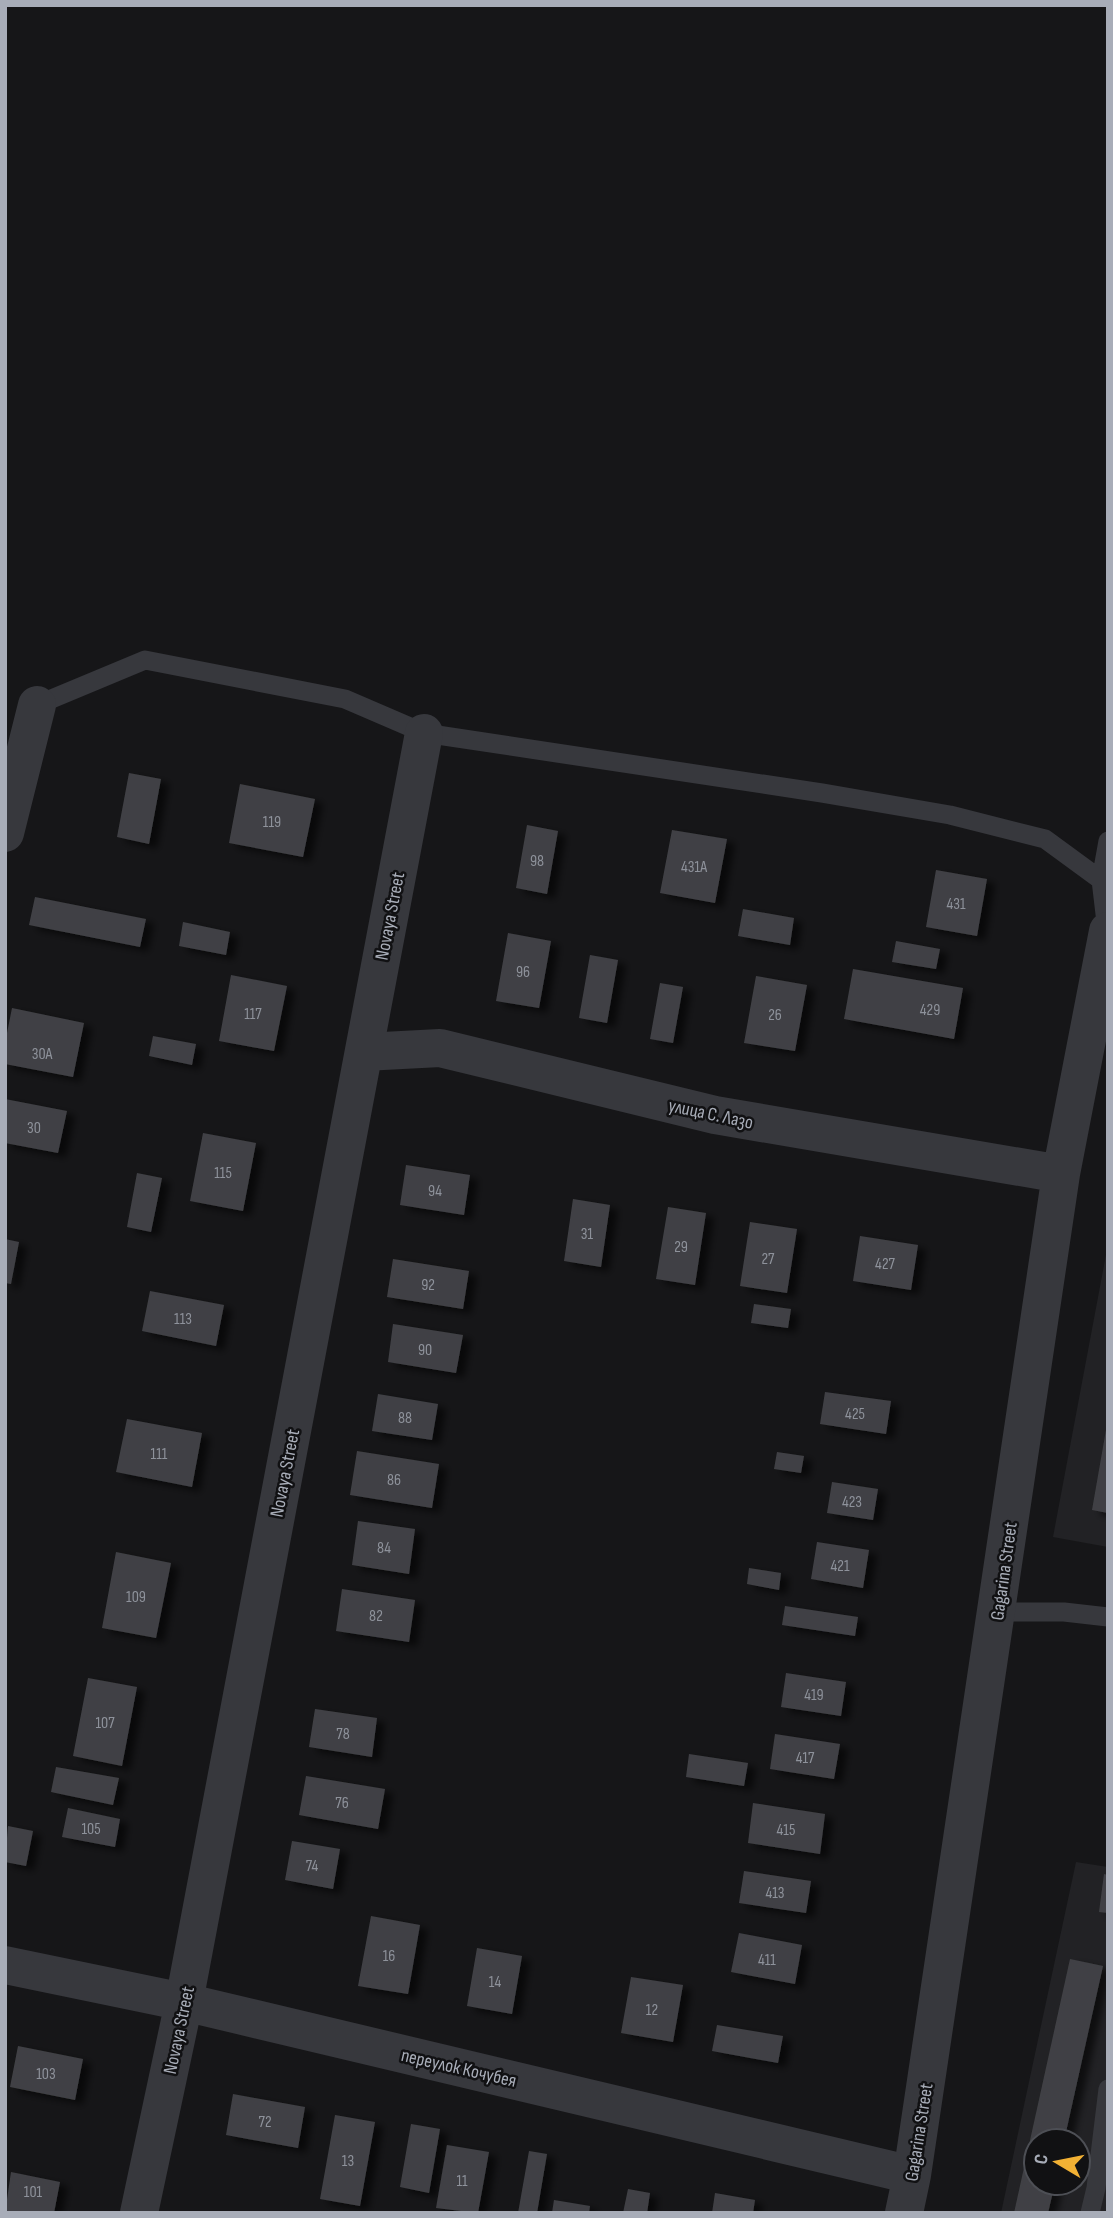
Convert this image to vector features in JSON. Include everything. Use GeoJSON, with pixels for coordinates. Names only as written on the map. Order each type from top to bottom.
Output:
{"type":"FeatureCollection","features":[{"type":"Feature","properties":{"kind":"street"},"geometry":{"type":"LineString","coordinates":[[5,833],[37,705]]}},
{"type":"Feature","properties":{"kind":"street","name":"Novaya Street"},"geometry":{"type":"LineString","coordinates":[[139,2213],[184,2002],[424,733]]}},
{"type":"Feature","properties":{"kind":"street","name":"Gagarina Street"},"geometry":{"type":"LineString","coordinates":[[904,2213],[912,2175],[1061,1174],[1107,931]]}},
{"type":"Feature","properties":{"kind":"street","name":"улица С. Лазо"},"geometry":{"type":"LineString","coordinates":[[364,1052],[440,1048],[715,1115],[1061,1174]]}},
{"type":"Feature","properties":{"kind":"street","name":"переулок Кочубея"},"geometry":{"type":"LineString","coordinates":[[5,1965],[184,2002],[912,2175]]}},
{"type":"Feature","properties":{"kind":"lane"},"geometry":{"type":"LineString","coordinates":[[37,705],[145,660],[345,698],[424,733],[822,793],[950,816],[1045,839],[1101,880]]}},
{"type":"Feature","properties":{"kind":"lane"},"geometry":{"type":"LineString","coordinates":[[1107,931],[1101,880],[1108,841]]}},
{"type":"Feature","properties":{"kind":"lane"},"geometry":{"type":"LineString","coordinates":[[997,1612],[1064,1612],[1108,1617]]}},
{"type":"Feature","properties":{"kind":"lane"},"geometry":{"type":"LineString","coordinates":[[1090,2213],[1102,2189],[1108,2089]]}},
{"type":"Feature","properties":{"kind":"shaded area"},"geometry":{"type":"Polygon","coordinates":[[[1108,1244],[1108,1547],[1053,1537],[1108,1244]]]}},
{"type":"Feature","properties":{"kind":"shaded area"},"geometry":{"type":"Polygon","coordinates":[[[1076,1862],[1108,1867],[1108,2213],[1001,2213],[1076,1862]]]}},
{"type":"Feature","properties":{"kind":"building"},"geometry":{"type":"Polygon","coordinates":[[[129,773],[161,779],[149,844],[117,837],[129,773]]]}},
{"type":"Feature","properties":{"kind":"building"},"geometry":{"type":"Polygon","coordinates":[[[240,784],[315,799],[303,857],[229,843],[240,784]]]}},
{"type":"Feature","properties":{"kind":"building"},"geometry":{"type":"Polygon","coordinates":[[[527,825],[558,831],[547,894],[516,888],[527,825]]]}},
{"type":"Feature","properties":{"kind":"building"},"geometry":{"type":"Polygon","coordinates":[[[672,830],[727,839],[715,903],[660,893],[672,830]]]}},
{"type":"Feature","properties":{"kind":"building"},"geometry":{"type":"Polygon","coordinates":[[[936,870],[987,879],[977,936],[926,927],[936,870]]]}},
{"type":"Feature","properties":{"kind":"building"},"geometry":{"type":"Polygon","coordinates":[[[35,897],[146,919],[140,947],[29,925],[35,897]]]}},
{"type":"Feature","properties":{"kind":"building"},"geometry":{"type":"Polygon","coordinates":[[[743,909],[794,918],[790,945],[738,936],[743,909]]]}},
{"type":"Feature","properties":{"kind":"building"},"geometry":{"type":"Polygon","coordinates":[[[183,922],[230,932],[226,955],[179,946],[183,922]]]}},
{"type":"Feature","properties":{"kind":"building"},"geometry":{"type":"Polygon","coordinates":[[[508,933],[551,941],[539,1008],[496,1001],[508,933]]]}},
{"type":"Feature","properties":{"kind":"building"},"geometry":{"type":"Polygon","coordinates":[[[896,941],[940,949],[936,969],[892,962],[896,941]]]}},
{"type":"Feature","properties":{"kind":"building"},"geometry":{"type":"Polygon","coordinates":[[[590,955],[618,960],[607,1023],[579,1018],[590,955]]]}},
{"type":"Feature","properties":{"kind":"building"},"geometry":{"type":"Polygon","coordinates":[[[853,969],[963,988],[954,1039],[844,1019],[853,969]]]}},
{"type":"Feature","properties":{"kind":"building"},"geometry":{"type":"Polygon","coordinates":[[[231,975],[287,986],[274,1051],[219,1041],[231,975]]]}},
{"type":"Feature","properties":{"kind":"building"},"geometry":{"type":"Polygon","coordinates":[[[756,976],[807,985],[795,1051],[744,1043],[756,976]]]}},
{"type":"Feature","properties":{"kind":"building"},"geometry":{"type":"Polygon","coordinates":[[[660,983],[683,987],[673,1043],[650,1039],[660,983]]]}},
{"type":"Feature","properties":{"kind":"building"},"geometry":{"type":"Polygon","coordinates":[[[12,1008],[84,1023],[73,1077],[5,1064],[5,1043],[12,1008]]]}},
{"type":"Feature","properties":{"kind":"building"},"geometry":{"type":"Polygon","coordinates":[[[153,1036],[196,1044],[192,1065],[149,1056],[153,1036]]]}},
{"type":"Feature","properties":{"kind":"building"},"geometry":{"type":"Polygon","coordinates":[[[5,1099],[67,1111],[58,1153],[5,1143],[5,1099]]]}},
{"type":"Feature","properties":{"kind":"building"},"geometry":{"type":"Polygon","coordinates":[[[203,1133],[256,1143],[243,1211],[190,1201],[203,1133]]]}},
{"type":"Feature","properties":{"kind":"building"},"geometry":{"type":"Polygon","coordinates":[[[406,1165],[470,1175],[464,1215],[400,1205],[406,1165]]]}},
{"type":"Feature","properties":{"kind":"building"},"geometry":{"type":"Polygon","coordinates":[[[137,1173],[162,1178],[151,1232],[127,1227],[137,1173]]]}},
{"type":"Feature","properties":{"kind":"building"},"geometry":{"type":"Polygon","coordinates":[[[573,1199],[610,1205],[601,1267],[564,1261],[573,1199]]]}},
{"type":"Feature","properties":{"kind":"building"},"geometry":{"type":"Polygon","coordinates":[[[668,1207],[706,1213],[695,1285],[656,1279],[668,1207]]]}},
{"type":"Feature","properties":{"kind":"building"},"geometry":{"type":"Polygon","coordinates":[[[750,1222],[797,1229],[787,1293],[740,1286],[750,1222]]]}},
{"type":"Feature","properties":{"kind":"building"},"geometry":{"type":"Polygon","coordinates":[[[860,1236],[918,1245],[911,1290],[853,1281],[860,1236]]]}},
{"type":"Feature","properties":{"kind":"building"},"geometry":{"type":"Polygon","coordinates":[[[5,1239],[19,1242],[11,1284],[5,1283],[5,1239]]]}},
{"type":"Feature","properties":{"kind":"building"},"geometry":{"type":"Polygon","coordinates":[[[393,1259],[469,1271],[463,1309],[387,1297],[393,1259]]]}},
{"type":"Feature","properties":{"kind":"building"},"geometry":{"type":"Polygon","coordinates":[[[150,1291],[224,1305],[216,1346],[142,1331],[150,1291]]]}},
{"type":"Feature","properties":{"kind":"building"},"geometry":{"type":"Polygon","coordinates":[[[754,1304],[791,1309],[788,1328],[751,1323],[754,1304]]]}},
{"type":"Feature","properties":{"kind":"building"},"geometry":{"type":"Polygon","coordinates":[[[393,1324],[463,1335],[456,1373],[388,1362],[393,1324]]]}},
{"type":"Feature","properties":{"kind":"building"},"geometry":{"type":"Polygon","coordinates":[[[825,1392],[891,1401],[886,1434],[820,1424],[825,1392]]]}},
{"type":"Feature","properties":{"kind":"building"},"geometry":{"type":"Polygon","coordinates":[[[378,1394],[438,1404],[432,1440],[372,1431],[378,1394]]]}},
{"type":"Feature","properties":{"kind":"building"},"geometry":{"type":"Polygon","coordinates":[[[127,1419],[202,1433],[192,1487],[116,1472],[127,1419]]]}},
{"type":"Feature","properties":{"kind":"building"},"geometry":{"type":"Polygon","coordinates":[[[1108,1430],[1108,1513],[1092,1510],[1108,1430]]]}},
{"type":"Feature","properties":{"kind":"building"},"geometry":{"type":"Polygon","coordinates":[[[357,1451],[439,1464],[432,1508],[350,1495],[357,1451]]]}},
{"type":"Feature","properties":{"kind":"building"},"geometry":{"type":"Polygon","coordinates":[[[777,1452],[804,1456],[801,1473],[774,1469],[777,1452]]]}},
{"type":"Feature","properties":{"kind":"building"},"geometry":{"type":"Polygon","coordinates":[[[832,1482],[878,1489],[873,1520],[827,1513],[832,1482]]]}},
{"type":"Feature","properties":{"kind":"building"},"geometry":{"type":"Polygon","coordinates":[[[358,1521],[415,1529],[409,1574],[352,1565],[358,1521]]]}},
{"type":"Feature","properties":{"kind":"building"},"geometry":{"type":"Polygon","coordinates":[[[817,1542],[869,1550],[863,1588],[811,1579],[817,1542]]]}},
{"type":"Feature","properties":{"kind":"building"},"geometry":{"type":"Polygon","coordinates":[[[116,1552],[171,1563],[156,1638],[102,1628],[116,1552]]]}},
{"type":"Feature","properties":{"kind":"building"},"geometry":{"type":"Polygon","coordinates":[[[749,1568],[781,1573],[779,1590],[747,1584],[749,1568]]]}},
{"type":"Feature","properties":{"kind":"building"},"geometry":{"type":"Polygon","coordinates":[[[342,1589],[415,1600],[409,1642],[336,1631],[342,1589]]]}},
{"type":"Feature","properties":{"kind":"building"},"geometry":{"type":"Polygon","coordinates":[[[785,1606],[858,1617],[855,1636],[782,1625],[785,1606]]]}},
{"type":"Feature","properties":{"kind":"building"},"geometry":{"type":"Polygon","coordinates":[[[786,1673],[846,1682],[841,1716],[781,1707],[786,1673]]]}},
{"type":"Feature","properties":{"kind":"building"},"geometry":{"type":"Polygon","coordinates":[[[88,1678],[137,1687],[122,1766],[73,1756],[88,1678]]]}},
{"type":"Feature","properties":{"kind":"building"},"geometry":{"type":"Polygon","coordinates":[[[315,1709],[377,1718],[372,1757],[309,1747],[315,1709]]]}},
{"type":"Feature","properties":{"kind":"building"},"geometry":{"type":"Polygon","coordinates":[[[775,1734],[840,1744],[834,1779],[770,1769],[775,1734]]]}},
{"type":"Feature","properties":{"kind":"building"},"geometry":{"type":"Polygon","coordinates":[[[689,1754],[748,1763],[744,1786],[686,1777],[689,1754]]]}},
{"type":"Feature","properties":{"kind":"building"},"geometry":{"type":"Polygon","coordinates":[[[56,1767],[119,1778],[113,1805],[51,1792],[56,1767]]]}},
{"type":"Feature","properties":{"kind":"building"},"geometry":{"type":"Polygon","coordinates":[[[306,1776],[385,1789],[378,1829],[299,1815],[306,1776]]]}},
{"type":"Feature","properties":{"kind":"building"},"geometry":{"type":"Polygon","coordinates":[[[753,1803],[825,1814],[820,1854],[748,1843],[753,1803]]]}},
{"type":"Feature","properties":{"kind":"building"},"geometry":{"type":"Polygon","coordinates":[[[68,1808],[120,1819],[115,1847],[62,1837],[68,1808]]]}},
{"type":"Feature","properties":{"kind":"building"},"geometry":{"type":"Polygon","coordinates":[[[8,1826],[33,1831],[26,1866],[5,1862],[8,1826]]]}},
{"type":"Feature","properties":{"kind":"building"},"geometry":{"type":"Polygon","coordinates":[[[292,1841],[340,1849],[333,1889],[285,1880],[292,1841]]]}},
{"type":"Feature","properties":{"kind":"building"},"geometry":{"type":"Polygon","coordinates":[[[744,1871],[811,1881],[806,1913],[739,1903],[744,1871]]]}},
{"type":"Feature","properties":{"kind":"building"},"geometry":{"type":"Polygon","coordinates":[[[1104,1874],[1108,1875],[1108,1913],[1099,1912],[1104,1874]]]}},
{"type":"Feature","properties":{"kind":"building"},"geometry":{"type":"Polygon","coordinates":[[[371,1916],[420,1925],[408,1994],[358,1986],[371,1916]]]}},
{"type":"Feature","properties":{"kind":"building"},"geometry":{"type":"Polygon","coordinates":[[[739,1933],[802,1945],[795,1984],[731,1972],[739,1933]]]}},
{"type":"Feature","properties":{"kind":"building"},"geometry":{"type":"Polygon","coordinates":[[[477,1948],[522,1956],[512,2014],[467,2006],[477,1948]]]}},
{"type":"Feature","properties":{"kind":"building"},"geometry":{"type":"Polygon","coordinates":[[[1070,1959],[1103,1966],[1067,2127],[1033,2127],[1070,1959]]]}},
{"type":"Feature","properties":{"kind":"building"},"geometry":{"type":"Polygon","coordinates":[[[631,1977],[683,1985],[673,2042],[621,2033],[631,1977]]]}},
{"type":"Feature","properties":{"kind":"building"},"geometry":{"type":"Polygon","coordinates":[[[717,2025],[783,2036],[778,2063],[712,2051],[717,2025]]]}},
{"type":"Feature","properties":{"kind":"building"},"geometry":{"type":"Polygon","coordinates":[[[18,2046],[83,2059],[75,2100],[10,2087],[18,2046]]]}},
{"type":"Feature","properties":{"kind":"building"},"geometry":{"type":"Polygon","coordinates":[[[233,2094],[305,2107],[298,2148],[226,2135],[233,2094]]]}},
{"type":"Feature","properties":{"kind":"building"},"geometry":{"type":"Polygon","coordinates":[[[335,2115],[375,2122],[360,2206],[320,2199],[335,2115]]]}},
{"type":"Feature","properties":{"kind":"building"},"geometry":{"type":"Polygon","coordinates":[[[411,2124],[440,2129],[429,2193],[400,2187],[411,2124]]]}},
{"type":"Feature","properties":{"kind":"building"},"geometry":{"type":"Polygon","coordinates":[[[447,2145],[489,2152],[478,2213],[436,2208],[447,2145]]]}},
{"type":"Feature","properties":{"kind":"building"},"geometry":{"type":"Polygon","coordinates":[[[529,2151],[547,2154],[537,2213],[518,2213],[529,2151]]]}},
{"type":"Feature","properties":{"kind":"building"},"geometry":{"type":"Polygon","coordinates":[[[11,2172],[60,2182],[54,2213],[5,2213],[11,2172]]]}},
{"type":"Feature","properties":{"kind":"building"},"geometry":{"type":"Polygon","coordinates":[[[1022,2177],[1022,2197],[1052,2197],[1048,2213],[1014,2213],[1022,2177]]]}},
{"type":"Feature","properties":{"kind":"building"},"geometry":{"type":"Polygon","coordinates":[[[628,2189],[650,2193],[647,2213],[623,2213],[628,2189]]]}},
{"type":"Feature","properties":{"kind":"building"},"geometry":{"type":"Polygon","coordinates":[[[715,2193],[755,2200],[753,2213],[712,2213],[715,2193]]]}},
{"type":"Feature","properties":{"kind":"building"},"geometry":{"type":"Polygon","coordinates":[[[554,2200],[590,2206],[589,2213],[552,2213],[554,2200]]]}}]}
